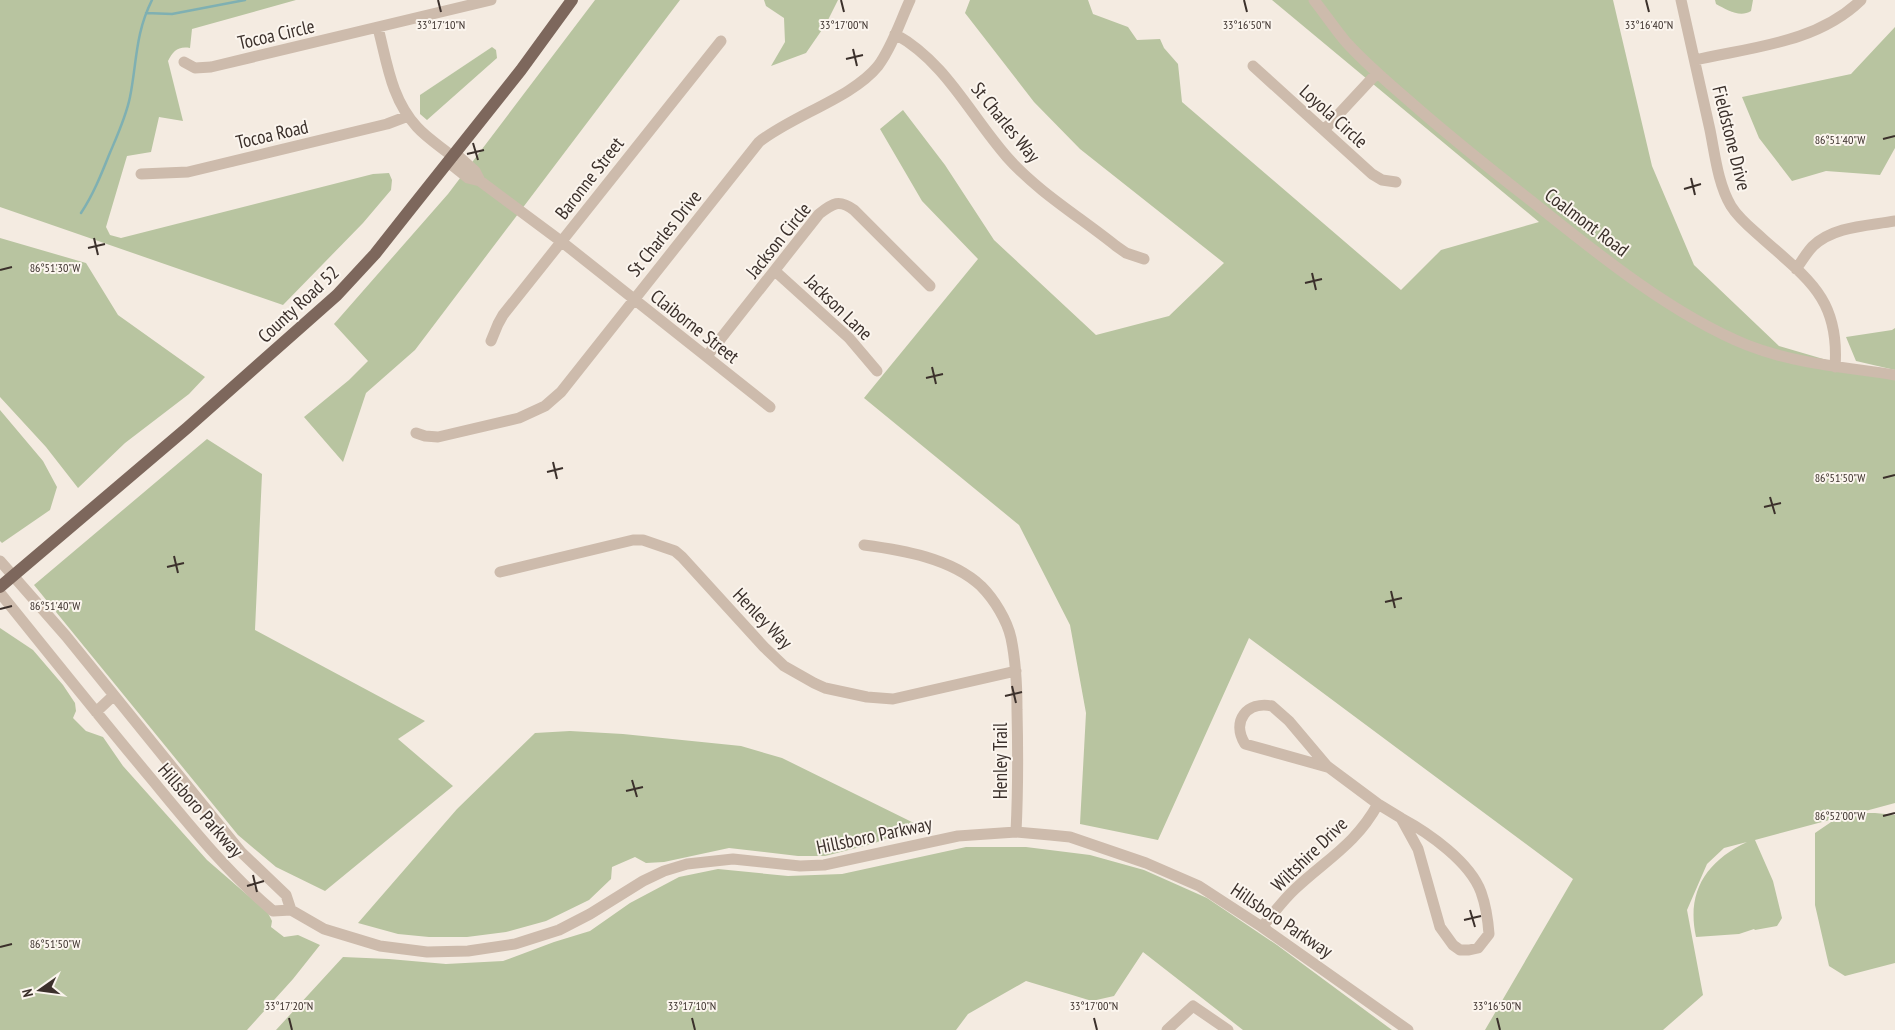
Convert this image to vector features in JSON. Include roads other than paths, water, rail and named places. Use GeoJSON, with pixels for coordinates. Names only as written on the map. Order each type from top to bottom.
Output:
{"type":"FeatureCollection","features":[{"type":"Feature","properties":{"kind":"main road","name":"County Road 52"},"geometry":{"type":"LineString","coordinates":[[0,587],[14,577],[338,295],[375,254],[452,157],[572,0]]}},
{"type":"Feature","properties":{"kind":"street","name":"Tocoa Circle"},"geometry":{"type":"LineString","coordinates":[[184,62],[195,68],[211,67],[491,0]]}},
{"type":"Feature","properties":{"kind":"street","name":"St Charles Drive"},"geometry":{"type":"LineString","coordinates":[[416,433],[438,437],[519,418],[537,411],[561,392],[759,142],[784,125],[858,84],[879,64],[910,0]]}},
{"type":"Feature","properties":{"kind":"street","name":"Coalmont Road"},"geometry":{"type":"LineString","coordinates":[[1314,0],[1347,42],[1377,73],[1435,124],[1582,241],[1678,309],[1715,330],[1779,356],[1835,367],[1895,375]]}},
{"type":"Feature","properties":{"kind":"street","name":"Fieldstone Drive"},"geometry":{"type":"LineString","coordinates":[[1682,0],[1719,174],[1731,206],[1748,226],[1810,280],[1825,302],[1833,327],[1836,346],[1835,367]]}},
{"type":"Feature","properties":{"kind":"street"},"geometry":{"type":"LineString","coordinates":[[1694,60],[1805,35],[1835,21],[1861,0]]}},
{"type":"Feature","properties":{"kind":"street","name":"Claiborne Street"},"geometry":{"type":"LineString","coordinates":[[378,28],[392,83],[399,101],[408,116],[424,133],[452,157],[468,178],[480,181],[562,242],[770,407]]}},
{"type":"Feature","properties":{"kind":"street","name":"St Charles Way"},"geometry":{"type":"LineString","coordinates":[[895,34],[912,45],[945,76],[998,146],[1022,172],[1116,246],[1126,253],[1144,259]]}},
{"type":"Feature","properties":{"kind":"street","name":"Baronne Street"},"geometry":{"type":"LineString","coordinates":[[492,341],[498,324],[504,315],[721,41]]}},
{"type":"Feature","properties":{"kind":"street","name":"Loyola Circle"},"geometry":{"type":"LineString","coordinates":[[1253,66],[1372,174],[1382,180],[1396,182]]}},
{"type":"Feature","properties":{"kind":"street"},"geometry":{"type":"LineString","coordinates":[[1324,130],[1377,73]]}},
{"type":"Feature","properties":{"kind":"street","name":"Tocoa Road"},"geometry":{"type":"LineString","coordinates":[[141,174],[188,172],[387,124],[408,116]]}},
{"type":"Feature","properties":{"kind":"street","name":"Jackson Circle"},"geometry":{"type":"LineString","coordinates":[[707,356],[820,214],[827,208],[839,203],[846,204],[854,210],[930,286]]}},
{"type":"Feature","properties":{"kind":"street"},"geometry":{"type":"LineString","coordinates":[[1796,268],[1812,247],[1826,236],[1840,230],[1895,222]]}},
{"type":"Feature","properties":{"kind":"street","name":"Jackson Lane"},"geometry":{"type":"LineString","coordinates":[[775,271],[849,338],[877,371]]}},
{"type":"Feature","properties":{"kind":"street","name":"Henley Way"},"geometry":{"type":"LineString","coordinates":[[500,572],[610,545],[643,540],[675,551],[784,666],[825,688],[867,697],[893,698],[1016,671]]}},
{"type":"Feature","properties":{"kind":"street","name":"Henley Trail"},"geometry":{"type":"LineString","coordinates":[[864,546],[896,549],[922,555],[959,571],[980,585],[997,608],[1011,637],[1016,671],[1018,754],[1016,832]]}},
{"type":"Feature","properties":{"kind":"street","name":"Hillsboro Parkway"},"geometry":{"type":"LineString","coordinates":[[0,561],[66,636],[241,852],[286,894],[291,910]]}},
{"type":"Feature","properties":{"kind":"street","name":"Hillsboro Parkway"},"geometry":{"type":"LineString","coordinates":[[0,593],[217,858],[254,895],[273,910],[291,910],[324,928],[380,946],[427,952],[468,951],[515,944],[559,930],[602,907],[643,881],[688,864],[733,859],[800,866],[824,865],[946,838],[1016,832],[1070,837],[1146,863],[1199,886],[1262,927],[1408,1030]]}},
{"type":"Feature","properties":{"kind":"street"},"geometry":{"type":"LineString","coordinates":[[96,712],[113,696]]}},
{"type":"Feature","properties":{"kind":"street"},"geometry":{"type":"LineString","coordinates":[[1327,767],[1245,744],[1240,737],[1239,729],[1243,715],[1249,709],[1257,706],[1265,704],[1272,706],[1289,721],[1327,766],[1378,804],[1411,823],[1457,858],[1478,885],[1486,907],[1489,934],[1478,948],[1460,950],[1446,937],[1433,906],[1418,849],[1401,818]]}},
{"type":"Feature","properties":{"kind":"street","name":"Wiltshire Drive"},"geometry":{"type":"LineString","coordinates":[[1262,927],[1294,890],[1336,856],[1357,834],[1378,804]]}},
{"type":"Feature","properties":{"kind":"street"},"geometry":{"type":"LineString","coordinates":[[1167,1030],[1193,1006],[1228,1030]]}},
{"type":"Feature","properties":{"kind":"waterway"},"geometry":{"type":"LineString","coordinates":[[81,213],[100,177],[126,112],[139,36],[146,12],[152,0]]}},
{"type":"Feature","properties":{"kind":"waterway"},"geometry":{"type":"LineString","coordinates":[[146,13],[172,14],[245,0]]}}]}
